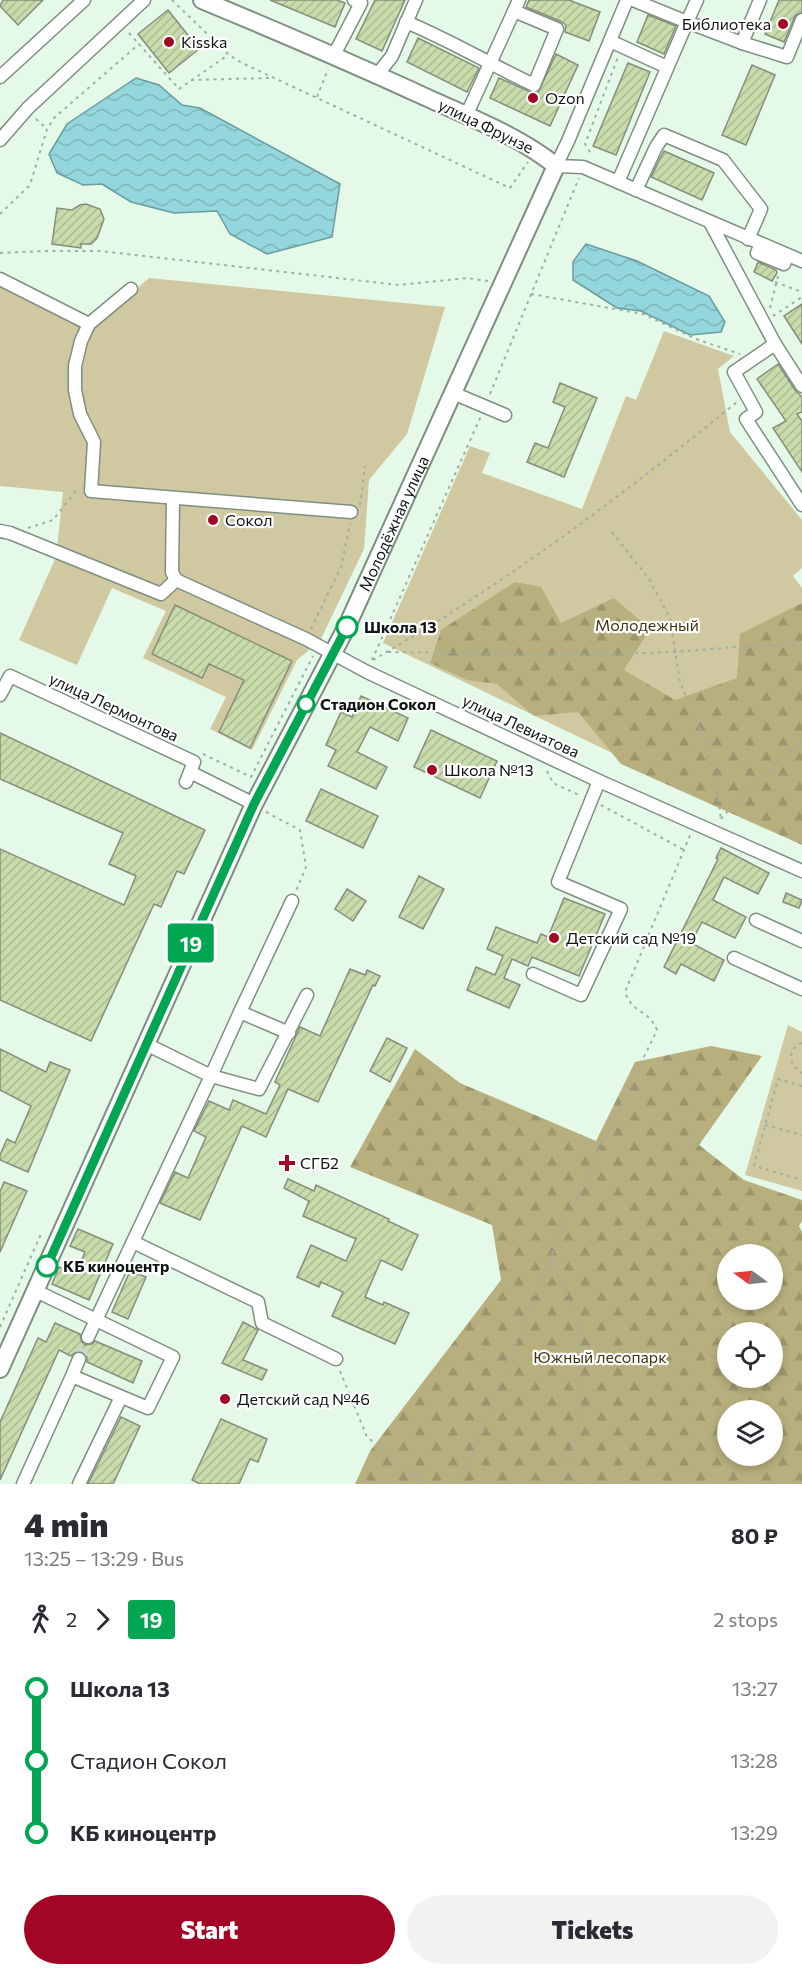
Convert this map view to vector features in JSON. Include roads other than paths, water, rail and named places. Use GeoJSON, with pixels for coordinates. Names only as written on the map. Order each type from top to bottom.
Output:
{"type":"FeatureCollection","features":[{"type":"Feature","properties":{"kind":"main road","name":"улица Фрунзе"},"geometry":{"type":"LineString","coordinates":[[202,0],[226,4],[466,116],[536,150],[556,166]]}},
{"type":"Feature","properties":{"kind":"main road","name":"Молодёжная улица"},"geometry":{"type":"LineString","coordinates":[[0,1369],[146,1044],[259,807],[326,650],[453,393],[556,166]]}},
{"type":"Feature","properties":{"kind":"street"},"geometry":{"type":"LineString","coordinates":[[0,76],[84,0]]}},
{"type":"Feature","properties":{"kind":"street"},"geometry":{"type":"LineString","coordinates":[[0,140],[28,108],[144,0]]}},
{"type":"Feature","properties":{"kind":"street"},"geometry":{"type":"LineString","coordinates":[[377,75],[392,56],[416,0]]}},
{"type":"Feature","properties":{"kind":"street","name":"Молодёжная улица"},"geometry":{"type":"LineString","coordinates":[[556,166],[627,0]]}},
{"type":"Feature","properties":{"kind":"street"},"geometry":{"type":"LineString","coordinates":[[633,0],[742,43],[787,57],[802,20]]}},
{"type":"Feature","properties":{"kind":"street"},"geometry":{"type":"LineString","coordinates":[[618,182],[697,0]]}},
{"type":"Feature","properties":{"kind":"street"},"geometry":{"type":"LineString","coordinates":[[742,43],[760,0]]}},
{"type":"Feature","properties":{"kind":"street"},"geometry":{"type":"LineString","coordinates":[[334,56],[359,1]]}},
{"type":"Feature","properties":{"kind":"street"},"geometry":{"type":"LineString","coordinates":[[406,22],[436,35],[490,64],[534,85],[557,28],[517,5],[490,64],[466,116]]}},
{"type":"Feature","properties":{"kind":"street"},"geometry":{"type":"LineString","coordinates":[[610,41],[667,67]]}},
{"type":"Feature","properties":{"kind":"street"},"geometry":{"type":"LineString","coordinates":[[636,190],[664,135],[723,160],[762,209],[748,239]]}},
{"type":"Feature","properties":{"kind":"street"},"geometry":{"type":"LineString","coordinates":[[556,166],[583,167],[802,261]]}},
{"type":"Feature","properties":{"kind":"street"},"geometry":{"type":"LineString","coordinates":[[710,222],[775,344],[802,386]]}},
{"type":"Feature","properties":{"kind":"street"},"geometry":{"type":"LineString","coordinates":[[0,279],[88,324]]}},
{"type":"Feature","properties":{"kind":"street"},"geometry":{"type":"LineString","coordinates":[[131,289],[88,324],[75,366],[75,390],[80,414],[94,442],[91,491],[351,512]]}},
{"type":"Feature","properties":{"kind":"street"},"geometry":{"type":"LineString","coordinates":[[775,344],[734,372],[756,412],[746,419],[802,505]]}},
{"type":"Feature","properties":{"kind":"street"},"geometry":{"type":"LineString","coordinates":[[453,393],[505,415]]}},
{"type":"Feature","properties":{"kind":"street"},"geometry":{"type":"LineString","coordinates":[[5,532],[161,594],[176,580],[172,572],[173,498]]}},
{"type":"Feature","properties":{"kind":"street","name":"улица Левиатова"},"geometry":{"type":"LineString","coordinates":[[176,580],[306,639],[367,672],[694,825],[802,871]]}},
{"type":"Feature","properties":{"kind":"street","name":"улица Лермонтова"},"geometry":{"type":"LineString","coordinates":[[0,695],[10,676],[259,807]]}},
{"type":"Feature","properties":{"kind":"street"},"geometry":{"type":"LineString","coordinates":[[533,974],[581,995],[621,909],[558,882],[599,780]]}},
{"type":"Feature","properties":{"kind":"street"},"geometry":{"type":"LineString","coordinates":[[88,1337],[292,901]]}},
{"type":"Feature","properties":{"kind":"street"},"geometry":{"type":"LineString","coordinates":[[756,920],[802,941]]}},
{"type":"Feature","properties":{"kind":"street"},"geometry":{"type":"LineString","coordinates":[[734,958],[802,988]]}},
{"type":"Feature","properties":{"kind":"street"},"geometry":{"type":"LineString","coordinates":[[146,1044],[211,1076],[259,1089],[307,995]]}},
{"type":"Feature","properties":{"kind":"street"},"geometry":{"type":"LineString","coordinates":[[240,1012],[289,1033]]}},
{"type":"Feature","properties":{"kind":"street"},"geometry":{"type":"LineString","coordinates":[[133,1242],[258,1302],[262,1323],[336,1359]]}},
{"type":"Feature","properties":{"kind":"street"},"geometry":{"type":"LineString","coordinates":[[36,1291],[173,1357],[148,1408],[72,1376]]}},
{"type":"Feature","properties":{"kind":"street"},"geometry":{"type":"LineString","coordinates":[[23,1484],[79,1359]]}},
{"type":"Feature","properties":{"kind":"street"},"geometry":{"type":"LineString","coordinates":[[79,1484],[121,1397]]}},
{"type":"Feature","properties":{"kind":"water"},"geometry":{"type":"Polygon","coordinates":[[[136,78],[159,85],[182,105],[200,108],[340,184],[332,237],[267,254],[230,234],[217,211],[174,213],[131,202],[102,184],[83,185],[57,173],[49,154],[67,124],[136,78]]]}},
{"type":"Feature","properties":{"kind":"water"},"geometry":{"type":"Polygon","coordinates":[[[586,244],[637,261],[709,296],[725,322],[721,332],[690,335],[641,311],[617,308],[573,280],[573,262],[586,244]]]}},
{"type":"Feature","properties":{"kind":"tunnel"},"geometry":{"type":"LineString","coordinates":[[79,1359],[88,1337]]}},
{"type":"Feature","properties":{"kind":"place","name":"Библиотека"},"geometry":{"type":"Point","coordinates":[783,24]}},
{"type":"Feature","properties":{"kind":"place","name":"Kisska"},"geometry":{"type":"Point","coordinates":[169,42]}},
{"type":"Feature","properties":{"kind":"place","name":"Ozon"},"geometry":{"type":"Point","coordinates":[533,98]}},
{"type":"Feature","properties":{"kind":"place","name":"Сокол"},"geometry":{"type":"Point","coordinates":[213,520]}},
{"type":"Feature","properties":{"kind":"place","name":"Школа 13"},"geometry":{"type":"Point","coordinates":[347,627]}},
{"type":"Feature","properties":{"kind":"place","name":"Стадион Сокол"},"geometry":{"type":"Point","coordinates":[306,704]}},
{"type":"Feature","properties":{"kind":"place","name":"Школа №13"},"geometry":{"type":"Point","coordinates":[432,770]}},
{"type":"Feature","properties":{"kind":"place","name":"Детский сад №19"},"geometry":{"type":"Point","coordinates":[554,938]}},
{"type":"Feature","properties":{"kind":"place","name":"СГБ2"},"geometry":{"type":"Point","coordinates":[287,1163]}},
{"type":"Feature","properties":{"kind":"place","name":"КБ киноцентр"},"geometry":{"type":"Point","coordinates":[47,1266]}},
{"type":"Feature","properties":{"kind":"place","name":"Детский сад №46"},"geometry":{"type":"Point","coordinates":[225,1399]}},
{"type":"Feature","properties":{"kind":"park label","name":"Молодежный"},"geometry":{"type":"Point","coordinates":[647,625]}},
{"type":"Feature","properties":{"kind":"park label","name":"Южный лесопарк"},"geometry":{"type":"Point","coordinates":[600,1357]}}]}
